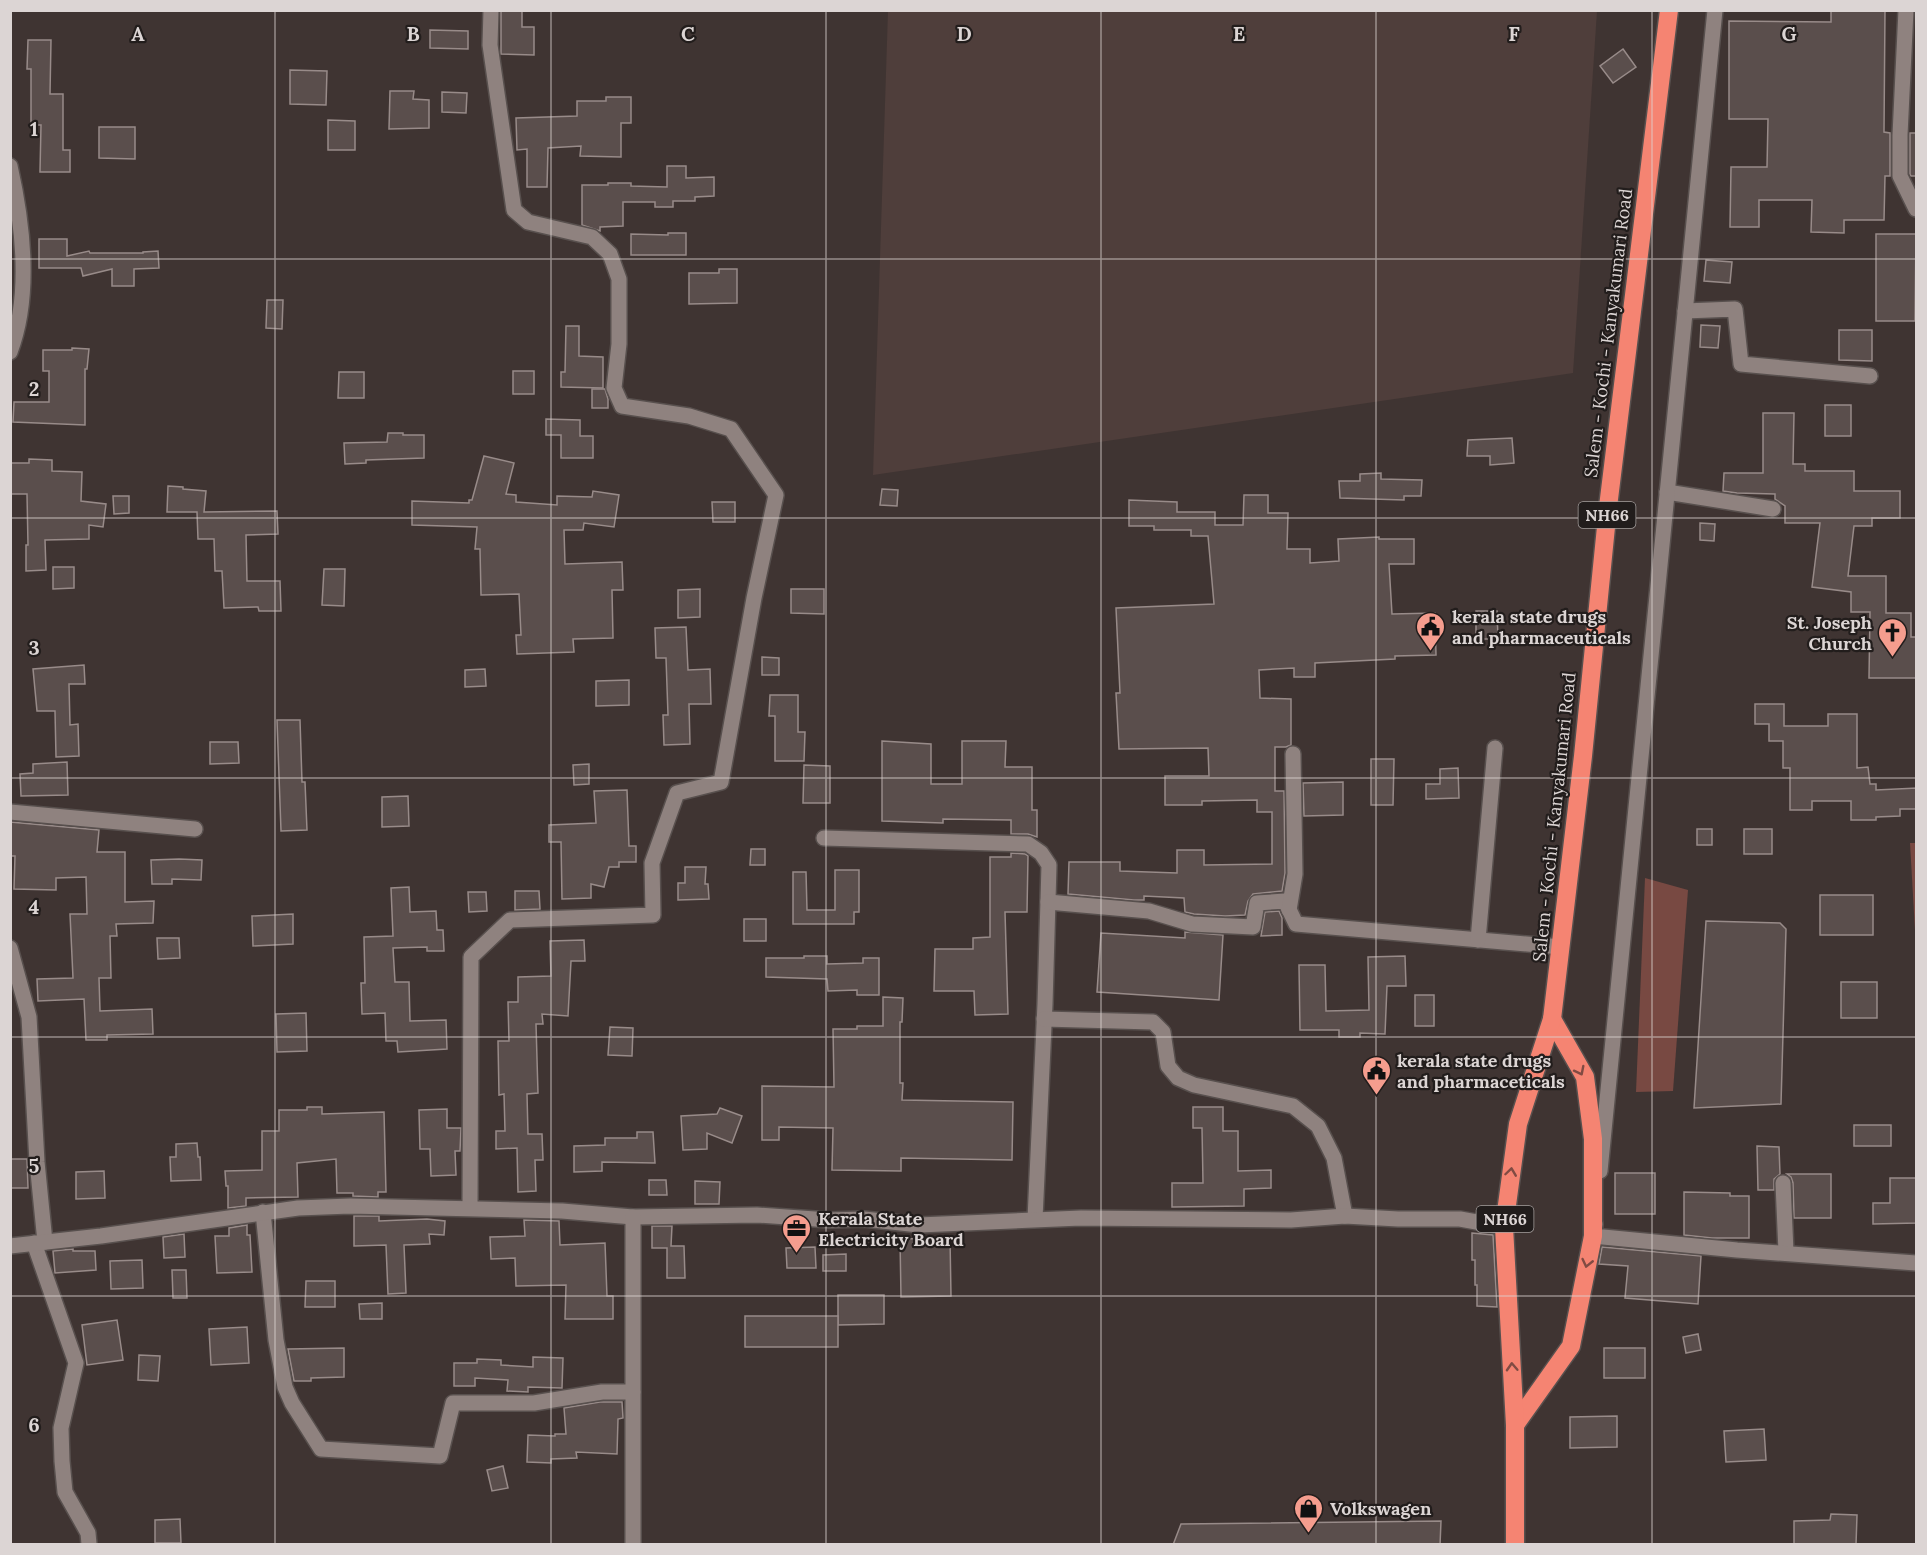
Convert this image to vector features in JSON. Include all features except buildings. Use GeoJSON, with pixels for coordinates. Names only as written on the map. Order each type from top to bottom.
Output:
{"type":"FeatureCollection","features":[{"type":"Feature","properties":{"kind":"highway","name":"Salem - Kochi - Kanyakumari Road"},"geometry":{"type":"LineString","coordinates":[[1552,1020],[1582,767],[1608,507],[1669,10]]}},
{"type":"Feature","properties":{"kind":"highway"},"geometry":{"type":"LineString","coordinates":[[1515,1425],[1571,1346],[1593,1236],[1593,1139],[1585,1077],[1552,1020]]}},
{"type":"Feature","properties":{"kind":"highway","name":"NH66"},"geometry":{"type":"LineString","coordinates":[[1515,1545],[1515,1425],[1504,1227],[1518,1124],[1552,1020]]}},
{"type":"Feature","properties":{"kind":"street"},"geometry":{"type":"LineString","coordinates":[[470,1208],[471,957],[510,920],[653,915],[652,863],[677,793],[721,782],[754,598],[776,495],[731,429],[689,416],[622,405],[614,388],[619,344],[619,279],[610,254],[592,237],[528,222],[514,210],[490,45],[491,10]]}},
{"type":"Feature","properties":{"kind":"street"},"geometry":{"type":"LineString","coordinates":[[1715,10],[1593,1236],[1737,1250],[1917,1263]]}},
{"type":"Feature","properties":{"kind":"street"},"geometry":{"type":"LineString","coordinates":[[1906,10],[1900,176],[1917,209]]}},
{"type":"Feature","properties":{"kind":"street"},"geometry":{"type":"LineString","coordinates":[[10,166],[16,195],[24,285],[16,338],[10,352]]}},
{"type":"Feature","properties":{"kind":"street"},"geometry":{"type":"LineString","coordinates":[[1685,311],[1736,309],[1741,364],[1870,376]]}},
{"type":"Feature","properties":{"kind":"street"},"geometry":{"type":"LineString","coordinates":[[1667,492],[1773,509]]}},
{"type":"Feature","properties":{"kind":"street"},"geometry":{"type":"LineString","coordinates":[[1478,940],[1495,748]]}},
{"type":"Feature","properties":{"kind":"street"},"geometry":{"type":"LineString","coordinates":[[1289,910],[1295,874],[1293,754]]}},
{"type":"Feature","properties":{"kind":"street"},"geometry":{"type":"LineString","coordinates":[[10,812],[195,829]]}},
{"type":"Feature","properties":{"kind":"street"},"geometry":{"type":"LineString","coordinates":[[824,838],[1028,844],[1041,853],[1048,865],[1035,1220]]}},
{"type":"Feature","properties":{"kind":"street"},"geometry":{"type":"LineString","coordinates":[[1048,902],[1149,911],[1192,924],[1253,927],[1257,903],[1285,902],[1296,924],[1560,947]]}},
{"type":"Feature","properties":{"kind":"street"},"geometry":{"type":"LineString","coordinates":[[10,948],[29,1017],[40,1242],[76,1363],[61,1428],[65,1492],[88,1533],[88,1545]]}},
{"type":"Feature","properties":{"kind":"street"},"geometry":{"type":"LineString","coordinates":[[1044,1020],[1154,1023],[1163,1032],[1168,1066],[1178,1078],[1194,1085],[1293,1106],[1318,1126],[1334,1158],[1345,1216]]}},
{"type":"Feature","properties":{"kind":"street"},"geometry":{"type":"LineString","coordinates":[[1783,1183],[1786,1252]]}},
{"type":"Feature","properties":{"kind":"street"},"geometry":{"type":"LineString","coordinates":[[10,1246],[184,1225],[263,1212],[350,1206],[562,1211],[633,1217],[756,1215],[829,1220],[864,1219],[919,1225],[1168,1218],[1291,1220],[1345,1216],[1460,1219],[1504,1227]]}},
{"type":"Feature","properties":{"kind":"street"},"geometry":{"type":"LineString","coordinates":[[263,1212],[276,1340],[285,1387],[321,1449],[440,1456],[453,1404],[534,1402],[602,1392],[633,1392]]}},
{"type":"Feature","properties":{"kind":"street"},"geometry":{"type":"LineString","coordinates":[[633,1217],[633,1545]]}},
{"type":"Feature","properties":{"kind":"shaded area"},"geometry":{"type":"Polygon","coordinates":[[[888,11],[1597,11],[1573,373],[873,475],[888,11]]]}},
{"type":"Feature","properties":{"kind":"shaded area"},"geometry":{"type":"Polygon","coordinates":[[[1910,843],[1916,843],[1916,948],[1910,843]]]}},
{"type":"Feature","properties":{"kind":"shaded area"},"geometry":{"type":"Polygon","coordinates":[[[1645,878],[1688,890],[1673,1091],[1636,1092],[1645,878]]]}},
{"type":"Feature","properties":{"kind":"place","name":"kerala state drugs and pharmaceuticals"},"geometry":{"type":"Point","coordinates":[1431,652]}},
{"type":"Feature","properties":{"kind":"place","name":"St. Joseph Church"},"geometry":{"type":"Point","coordinates":[1893,658]}},
{"type":"Feature","properties":{"kind":"place","name":"kerala state drugs and pharmaceticals"},"geometry":{"type":"Point","coordinates":[1376,1096]}},
{"type":"Feature","properties":{"kind":"place","name":"Kerala State Electricity Board"},"geometry":{"type":"Point","coordinates":[797,1254]}},
{"type":"Feature","properties":{"kind":"place","name":"Volkswagen"},"geometry":{"type":"Point","coordinates":[1309,1534]}}]}
